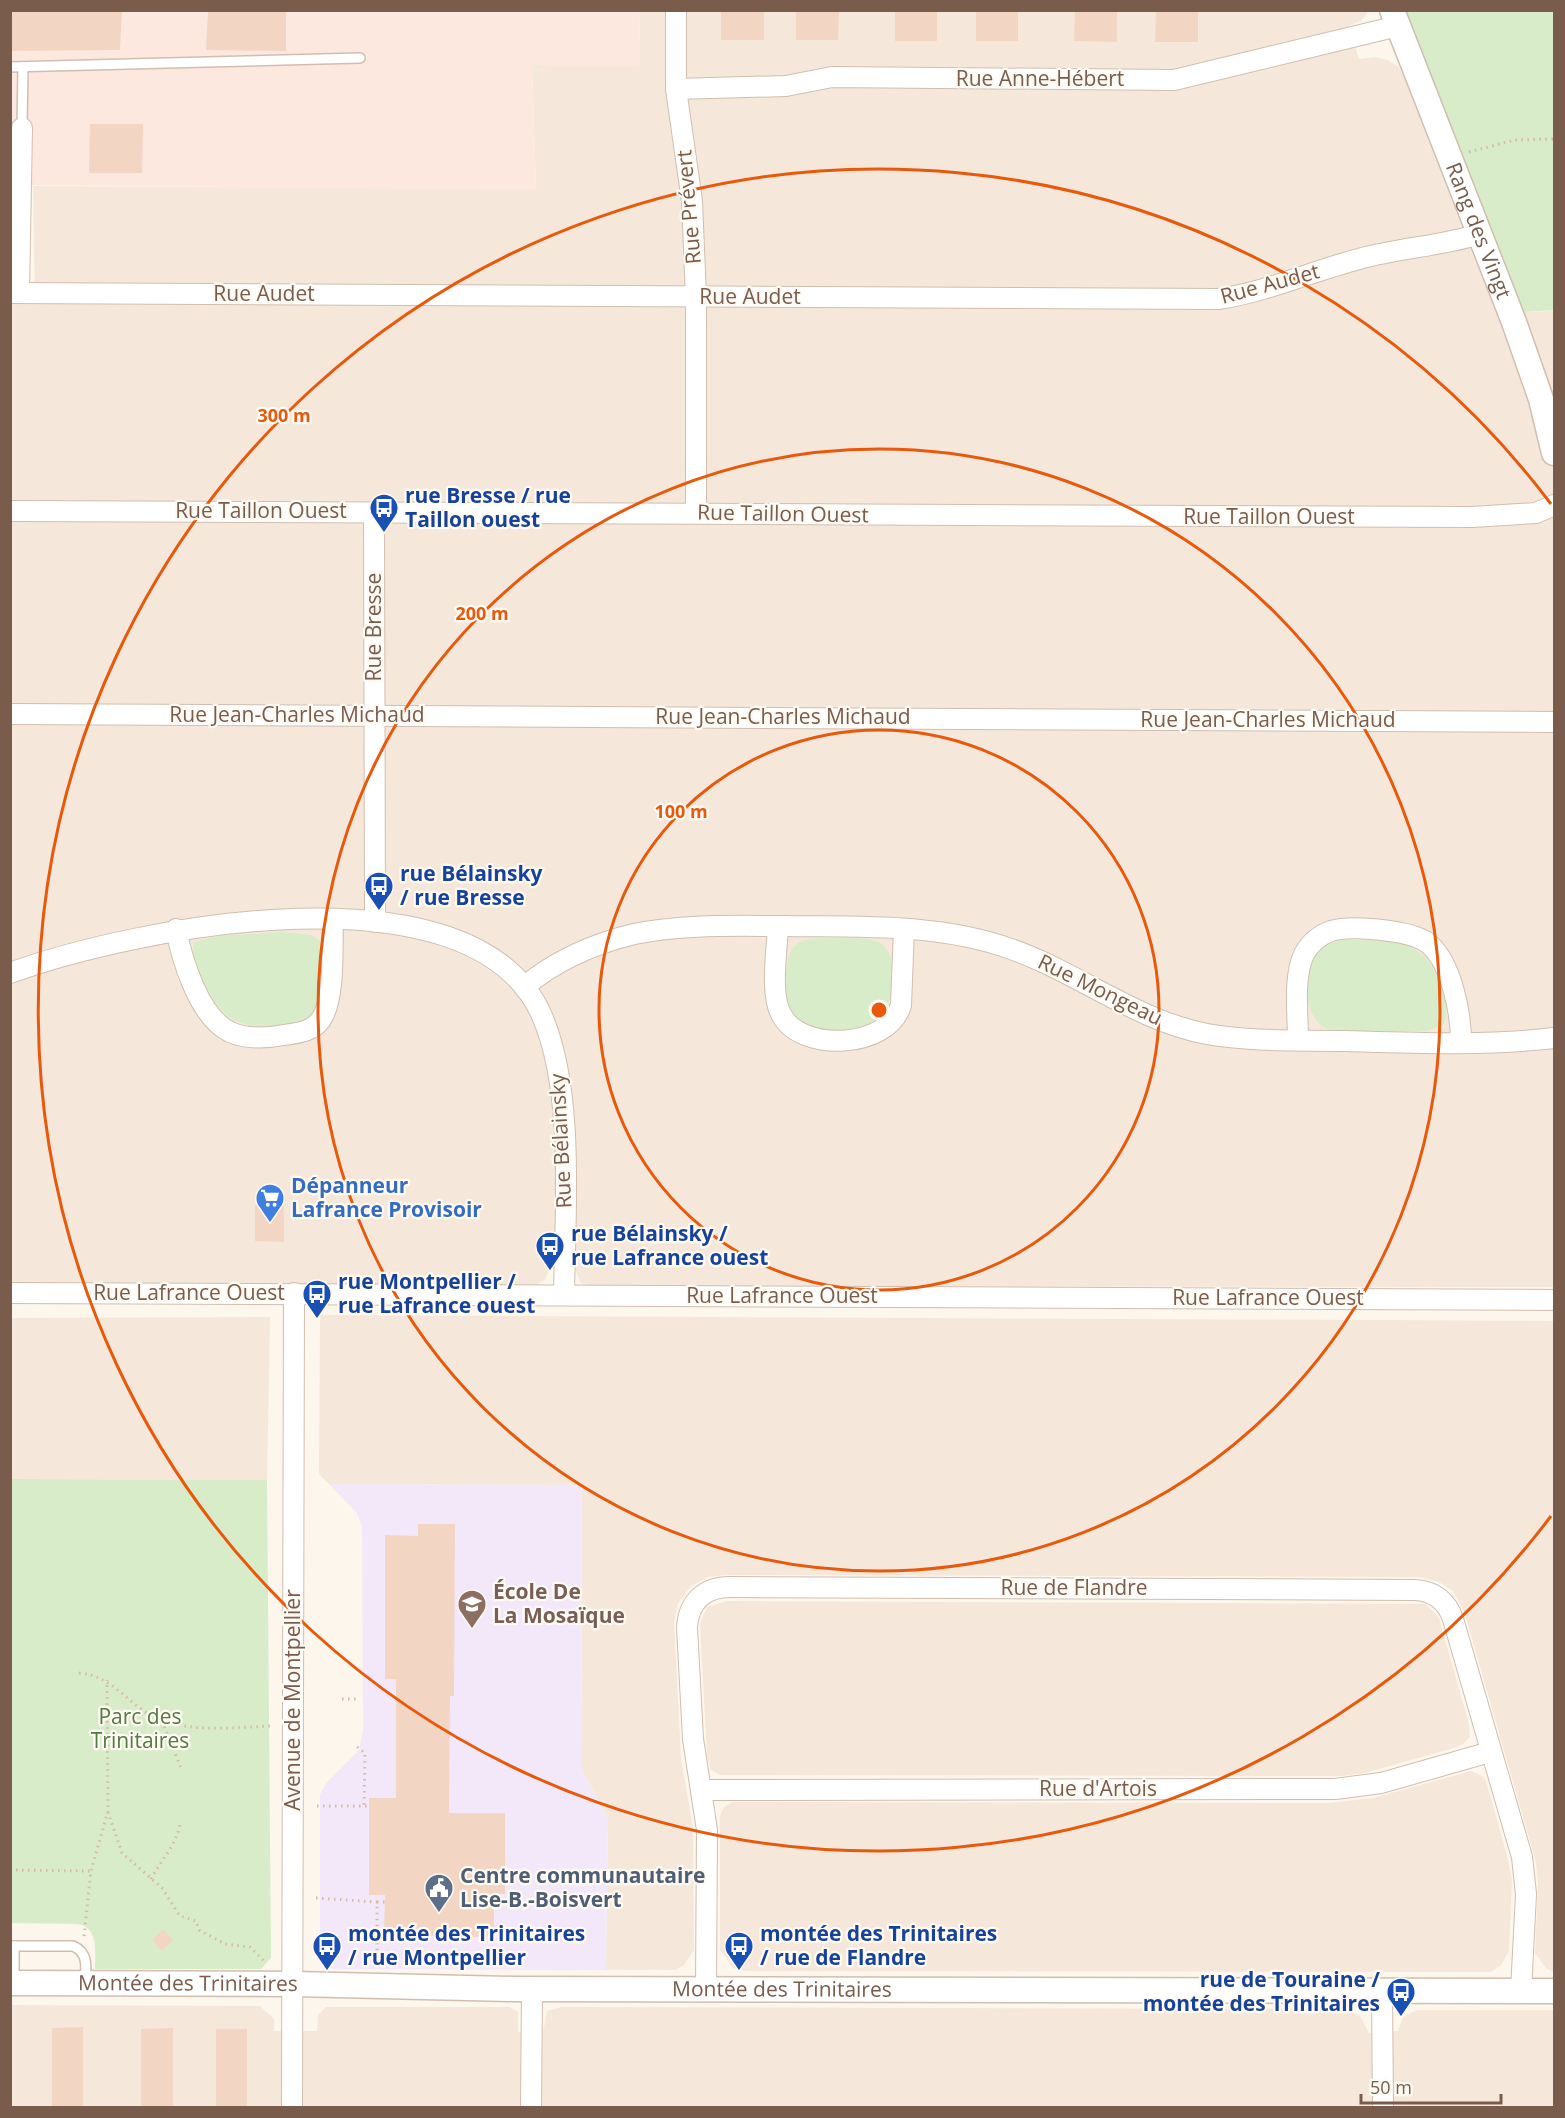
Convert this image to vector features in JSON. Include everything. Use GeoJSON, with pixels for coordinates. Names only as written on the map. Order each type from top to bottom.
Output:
{"type":"FeatureCollection","features":[{"type":"Feature","properties":{"kind":"street","name":"Rue Prévert"},"geometry":{"type":"LineString","coordinates":[[676,10],[676,89],[692,189],[696,297],[696,513]]}},
{"type":"Feature","properties":{"kind":"street","name":"Rue Anne-Hébert"},"geometry":{"type":"LineString","coordinates":[[676,89],[786,86],[832,77],[1174,80],[1395,18]]}},
{"type":"Feature","properties":{"kind":"street","name":"Rang des Vingt"},"geometry":{"type":"LineString","coordinates":[[1395,18],[1550,416],[1554,453]]}},
{"type":"Feature","properties":{"kind":"street"},"geometry":{"type":"LineString","coordinates":[[15,293],[22,128]]}},
{"type":"Feature","properties":{"kind":"street","name":"Rue Audet"},"geometry":{"type":"LineString","coordinates":[[15,293],[1218,299],[1261,291],[1359,259],[1480,234]]}},
{"type":"Feature","properties":{"kind":"street","name":"Rue Taillon Ouest"},"geometry":{"type":"LineString","coordinates":[[10,511],[1472,517],[1536,513],[1554,505]]}},
{"type":"Feature","properties":{"kind":"street","name":"Rue Bresse"},"geometry":{"type":"LineString","coordinates":[[374,512],[375,922]]}},
{"type":"Feature","properties":{"kind":"street","name":"Rue Jean-Charles Michaud"},"geometry":{"type":"LineString","coordinates":[[10,714],[1554,722]]}},
{"type":"Feature","properties":{"kind":"street"},"geometry":{"type":"LineString","coordinates":[[176,929],[191,979],[214,1020],[237,1034],[274,1036],[307,1031],[324,1015],[330,978],[333,921]]}},
{"type":"Feature","properties":{"kind":"street","name":"Rue Bélainsky"},"geometry":{"type":"LineString","coordinates":[[10,973],[83,950],[176,929],[249,922],[375,922],[421,929],[460,942],[492,959],[524,987],[542,1016],[560,1077],[564,1137],[564,1295]]}},
{"type":"Feature","properties":{"kind":"street","name":"Rue Mongeau"},"geometry":{"type":"LineString","coordinates":[[524,987],[564,959],[586,948],[660,929],[707,926],[904,929],[959,935],[1014,950],[1058,968],[1155,1017],[1194,1031],[1227,1037],[1461,1042],[1554,1038]]}},
{"type":"Feature","properties":{"kind":"street"},"geometry":{"type":"LineString","coordinates":[[778,926],[776,995],[780,1014],[792,1029],[803,1035],[835,1039],[874,1036],[889,1026],[897,1017],[901,1005],[904,929]]}},
{"type":"Feature","properties":{"kind":"street"},"geometry":{"type":"LineString","coordinates":[[1298,1040],[1298,994],[1303,956],[1320,936],[1346,929],[1400,933],[1428,943],[1449,980],[1460,1015],[1461,1042]]}},
{"type":"Feature","properties":{"kind":"street","name":"Rue Lafrance Ouest"},"geometry":{"type":"LineString","coordinates":[[10,1293],[1554,1300]]}},
{"type":"Feature","properties":{"kind":"street","name":"Avenue de Montpellier"},"geometry":{"type":"LineString","coordinates":[[292,2108],[294,1293]]}},
{"type":"Feature","properties":{"kind":"street","name":"Rue de Flandre"},"geometry":{"type":"LineString","coordinates":[[706,1989],[707,1854],[693,1739],[687,1621],[691,1609],[702,1594],[726,1587],[1422,1590],[1439,1598],[1451,1612],[1524,1869],[1526,1900],[1521,1991]]}},
{"type":"Feature","properties":{"kind":"street","name":"Rue d'Artois"},"geometry":{"type":"LineString","coordinates":[[701,1790],[1335,1789],[1381,1783],[1490,1752]]}},
{"type":"Feature","properties":{"kind":"street","name":"Montée des Trinitaires"},"geometry":{"type":"LineString","coordinates":[[12,1983],[294,1984],[532,1989],[1554,1991]]}},
{"type":"Feature","properties":{"kind":"street"},"geometry":{"type":"LineString","coordinates":[[531,2108],[532,1989]]}},
{"type":"Feature","properties":{"kind":"street"},"geometry":{"type":"LineString","coordinates":[[1382,1991],[1383,2108]]}},
{"type":"Feature","properties":{"kind":"lane"},"geometry":{"type":"LineString","coordinates":[[10,67],[360,58]]}},
{"type":"Feature","properties":{"kind":"lane"},"geometry":{"type":"LineString","coordinates":[[22,128],[23,68]]}},
{"type":"Feature","properties":{"kind":"lane"},"geometry":{"type":"LineString","coordinates":[[12,1983],[12,1946],[73,1946],[84,1955],[86,1983]]}},
{"type":"Feature","properties":{"kind":"path"},"geometry":{"type":"LineString","coordinates":[[1451,159],[1515,140],[1554,139]]}},
{"type":"Feature","properties":{"kind":"path"},"geometry":{"type":"LineString","coordinates":[[79,1673],[95,1674],[107,1680],[141,1709],[162,1721],[220,1727],[293,1726]]}},
{"type":"Feature","properties":{"kind":"path"},"geometry":{"type":"LineString","coordinates":[[80,1950],[87,1925],[91,1871],[108,1811],[107,1680]]}},
{"type":"Feature","properties":{"kind":"path"},"geometry":{"type":"LineString","coordinates":[[342,1699],[360,1699]]}},
{"type":"Feature","properties":{"kind":"path"},"geometry":{"type":"LineString","coordinates":[[162,1721],[181,1768]]}},
{"type":"Feature","properties":{"kind":"path"},"geometry":{"type":"LineString","coordinates":[[317,1806],[367,1806],[365,1753],[357,1747]]}},
{"type":"Feature","properties":{"kind":"path"},"geometry":{"type":"LineString","coordinates":[[108,1811],[122,1853],[162,1888],[180,1916],[196,1921],[199,1930],[225,1944],[250,1947],[269,1966]]}},
{"type":"Feature","properties":{"kind":"path"},"geometry":{"type":"LineString","coordinates":[[152,1879],[165,1854],[176,1844],[180,1825]]}},
{"type":"Feature","properties":{"kind":"path"},"geometry":{"type":"LineString","coordinates":[[10,1870],[91,1871]]}},
{"type":"Feature","properties":{"kind":"path"},"geometry":{"type":"LineString","coordinates":[[316,1899],[385,1902]]}},
{"type":"Feature","properties":{"kind":"path"},"geometry":{"type":"LineString","coordinates":[[377,1902],[377,1972]]}},
{"type":"Feature","properties":{"kind":"shaded area"},"geometry":{"type":"Polygon","coordinates":[[[10,11],[640,11],[639,66],[532,65],[536,190],[11,185],[10,11]]]}},
{"type":"Feature","properties":{"kind":"shaded area"},"geometry":{"type":"Polygon","coordinates":[[[640,11],[1369,11],[1361,21],[1348,26],[1359,59],[1375,57],[1387,60],[1399,67],[1496,313],[1554,311],[1554,1287],[591,1286],[581,1283],[575,1269],[550,1268],[545,1280],[535,1285],[11,1283],[10,303],[35,303],[33,186],[536,189],[532,65],[639,66],[640,11]]]}},
{"type":"Feature","properties":{"kind":"shaded area"},"geometry":{"type":"Polygon","coordinates":[[[320,1315],[1554,1321],[1554,1973],[1546,1968],[1535,1953],[1538,1884],[1536,1862],[1464,1611],[1453,1591],[1439,1582],[1419,1577],[725,1575],[708,1577],[691,1586],[678,1603],[674,1622],[681,1758],[693,1828],[694,1950],[684,1965],[675,1970],[606,1970],[608,1818],[581,1768],[582,1485],[329,1484],[319,1474],[320,1315]]]}},
{"type":"Feature","properties":{"kind":"shaded area"},"geometry":{"type":"Polygon","coordinates":[[[270,1317],[267,1480],[11,1479],[11,1318],[270,1317]]]}},
{"type":"Feature","properties":{"kind":"shaded area","name":"École De La Mosaïque"},"geometry":{"type":"Polygon","coordinates":[[[329,1484],[582,1485],[581,1768],[608,1818],[606,1970],[333,1969],[320,1962],[320,1795],[326,1783],[359,1750],[363,1731],[362,1527],[357,1513],[329,1484]]]}},
{"type":"Feature","properties":{"kind":"shaded area"},"geometry":{"type":"Polygon","coordinates":[[[727,1601],[1426,1604],[1439,1618],[1469,1724],[1470,1737],[1462,1745],[1454,1748],[1365,1773],[1341,1776],[720,1775],[711,1770],[707,1756],[700,1624],[707,1607],[727,1601]]]}},
{"type":"Feature","properties":{"kind":"shaded area"},"geometry":{"type":"Polygon","coordinates":[[[1471,1771],[1482,1776],[1486,1781],[1512,1880],[1509,1951],[1501,1965],[1491,1972],[744,1971],[733,1968],[720,1950],[720,1816],[724,1807],[732,1802],[1330,1803],[1373,1798],[1471,1771]]]}},
{"type":"Feature","properties":{"kind":"shaded area"},"geometry":{"type":"Polygon","coordinates":[[[11,2005],[260,2006],[274,2019],[274,2031],[317,2031],[318,2015],[326,2007],[510,2007],[518,2012],[518,2032],[543,2033],[547,2011],[562,2007],[1346,2009],[1360,2016],[1369,2033],[1398,2031],[1403,2017],[1417,2010],[1554,2010],[1554,2107],[11,2108],[11,2005]]]}},
{"type":"Feature","properties":{"kind":"green space"},"geometry":{"type":"Polygon","coordinates":[[[1404,11],[1554,11],[1554,310],[1524,312],[1404,11]]]}},
{"type":"Feature","properties":{"kind":"green space"},"geometry":{"type":"Polygon","coordinates":[[[281,932],[312,935],[320,941],[320,989],[313,1013],[296,1024],[284,1026],[257,1026],[234,1020],[218,1007],[197,969],[193,950],[195,942],[218,936],[281,932]]]}},
{"type":"Feature","properties":{"kind":"green space"},"geometry":{"type":"Polygon","coordinates":[[[819,938],[872,940],[886,948],[891,958],[893,984],[886,1010],[880,1020],[872,1026],[835,1031],[825,1030],[805,1025],[791,1014],[786,1005],[785,993],[790,953],[799,942],[819,938]]]}},
{"type":"Feature","properties":{"kind":"green space"},"geometry":{"type":"Polygon","coordinates":[[[1342,940],[1375,940],[1404,944],[1426,958],[1434,970],[1444,997],[1446,1011],[1443,1025],[1427,1031],[1335,1031],[1324,1027],[1310,1008],[1307,996],[1309,970],[1320,949],[1327,944],[1342,940]]]}},
{"type":"Feature","properties":{"kind":"green space","name":"Parc des Trinitaires"},"geometry":{"type":"Polygon","coordinates":[[[11,1479],[267,1480],[271,1958],[261,1969],[95,1969],[94,1940],[89,1929],[76,1924],[11,1923],[11,1479]]]}},
{"type":"Feature","properties":{"kind":"building"},"geometry":{"type":"Polygon","coordinates":[[[10,10],[122,10],[120,50],[10,51],[10,10]]]}},
{"type":"Feature","properties":{"kind":"building"},"geometry":{"type":"Polygon","coordinates":[[[208,10],[286,10],[286,51],[206,50],[208,10]]]}},
{"type":"Feature","properties":{"kind":"building"},"geometry":{"type":"Polygon","coordinates":[[[721,10],[764,10],[764,40],[721,40],[721,10]]]}},
{"type":"Feature","properties":{"kind":"building"},"geometry":{"type":"Polygon","coordinates":[[[796,10],[839,10],[838,40],[796,40],[796,10]]]}},
{"type":"Feature","properties":{"kind":"building"},"geometry":{"type":"Polygon","coordinates":[[[895,10],[937,10],[937,41],[895,41],[895,10]]]}},
{"type":"Feature","properties":{"kind":"building"},"geometry":{"type":"Polygon","coordinates":[[[976,10],[1018,10],[1018,41],[976,41],[976,10]]]}},
{"type":"Feature","properties":{"kind":"building"},"geometry":{"type":"Polygon","coordinates":[[[1075,10],[1117,10],[1117,42],[1074,41],[1075,10]]]}},
{"type":"Feature","properties":{"kind":"building"},"geometry":{"type":"Polygon","coordinates":[[[1156,10],[1198,10],[1198,42],[1155,42],[1156,10]]]}},
{"type":"Feature","properties":{"kind":"building"},"geometry":{"type":"Polygon","coordinates":[[[90,124],[143,124],[142,173],[89,173],[90,124]]]}},
{"type":"Feature","properties":{"kind":"building","name":"Dépanneur Lafrance Provisoir"},"geometry":{"type":"Polygon","coordinates":[[[255,1205],[284,1205],[284,1242],[255,1241],[255,1205]]]}},
{"type":"Feature","properties":{"kind":"building"},"geometry":{"type":"Polygon","coordinates":[[[418,1524],[455,1524],[454,1696],[450,1696],[449,1813],[505,1813],[505,1894],[494,1894],[494,1937],[420,1936],[420,1930],[384,1930],[385,1895],[369,1895],[369,1798],[396,1798],[396,1679],[385,1679],[385,1535],[418,1536],[418,1524]]]}},
{"type":"Feature","properties":{"kind":"building"},"geometry":{"type":"Polygon","coordinates":[[[163,1929],[173,1940],[162,1951],[152,1940],[163,1929]]]}},
{"type":"Feature","properties":{"kind":"building"},"geometry":{"type":"Polygon","coordinates":[[[83,2027],[83,2108],[52,2108],[52,2028],[83,2027]]]}},
{"type":"Feature","properties":{"kind":"building"},"geometry":{"type":"Polygon","coordinates":[[[173,2028],[173,2108],[141,2108],[141,2029],[173,2028]]]}},
{"type":"Feature","properties":{"kind":"building"},"geometry":{"type":"Polygon","coordinates":[[[216,2029],[247,2029],[247,2108],[216,2108],[216,2029]]]}},
{"type":"Feature","properties":{"kind":"place","name":"rue Bresse / rue Taillon ouest"},"geometry":{"type":"Point","coordinates":[384,534]}},
{"type":"Feature","properties":{"kind":"place","name":"rue Bélainsky / rue Bresse"},"geometry":{"type":"Point","coordinates":[379,912]}},
{"type":"Feature","properties":{"kind":"place","name":"Dépanneur Lafrance Provisoir"},"geometry":{"type":"Point","coordinates":[270,1224]}},
{"type":"Feature","properties":{"kind":"place","name":"rue Bélainsky / rue Lafrance ouest"},"geometry":{"type":"Point","coordinates":[550,1272]}},
{"type":"Feature","properties":{"kind":"place","name":"rue Montpellier / rue Lafrance ouest"},"geometry":{"type":"Point","coordinates":[317,1320]}},
{"type":"Feature","properties":{"kind":"place","name":"École De La Mosaïque"},"geometry":{"type":"Point","coordinates":[472,1630]}},
{"type":"Feature","properties":{"kind":"place","name":"Centre communautaire Lise-B.-Boisvert"},"geometry":{"type":"Point","coordinates":[439,1914]}},
{"type":"Feature","properties":{"kind":"place","name":"montée des Trinitaires / rue Montpellier"},"geometry":{"type":"Point","coordinates":[327,1972]}},
{"type":"Feature","properties":{"kind":"place","name":"montée des Trinitaires / rue de Flandre"},"geometry":{"type":"Point","coordinates":[739,1972]}},
{"type":"Feature","properties":{"kind":"place","name":"rue de Touraine / montée des Trinitaires"},"geometry":{"type":"Point","coordinates":[1401,2018]}}]}
